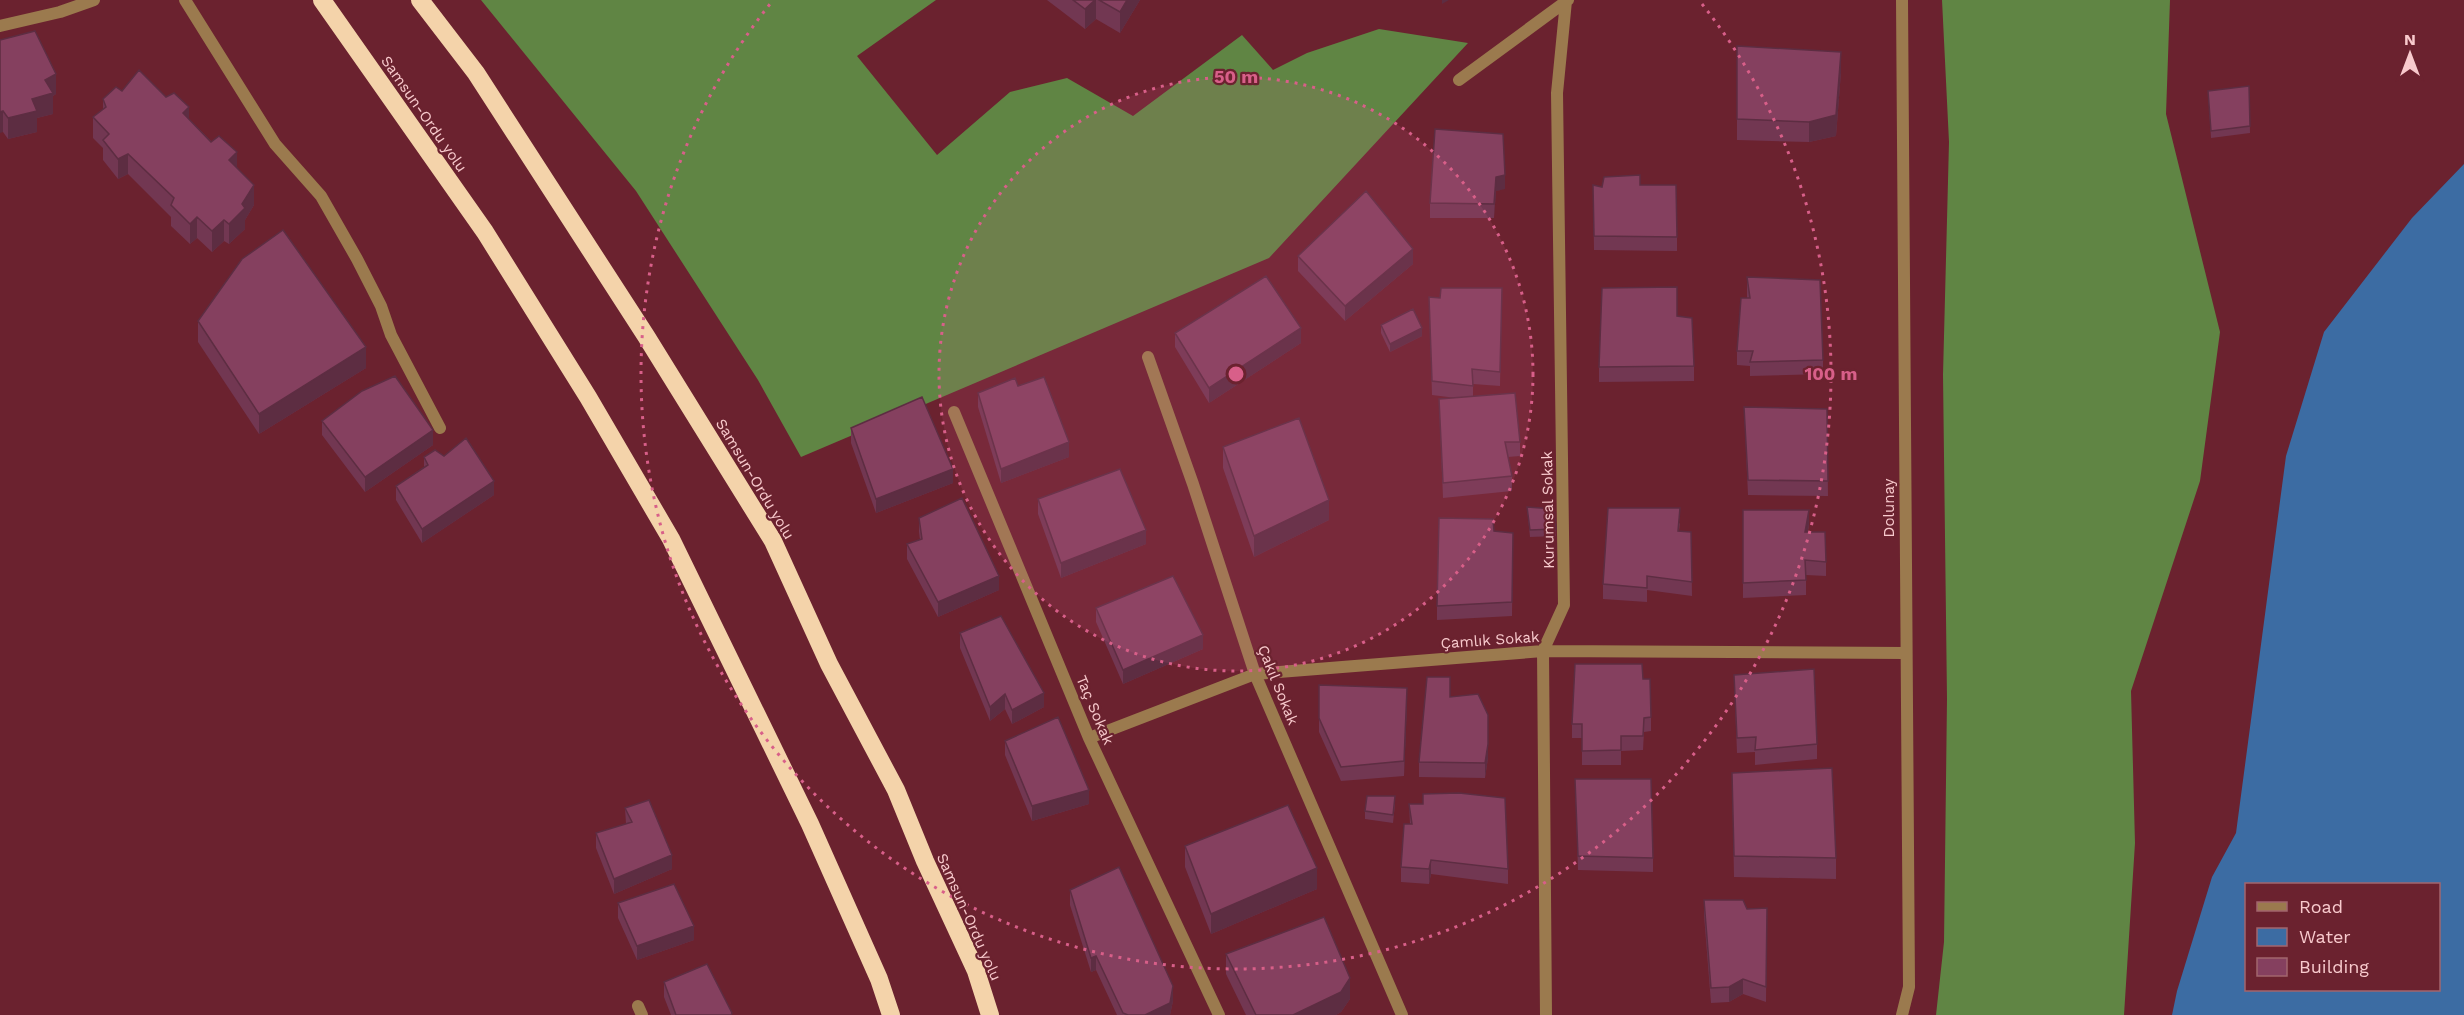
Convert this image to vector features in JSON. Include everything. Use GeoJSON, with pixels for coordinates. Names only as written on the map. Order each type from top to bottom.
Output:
{"type":"FeatureCollection","features":[{"type":"Feature","properties":{"kind":"highway","name":"Samsun-Ordu yolu"},"geometry":{"type":"LineString","coordinates":[[322,0],[485,232],[588,397],[671,539],[810,824],[879,979],[891,1015]]}},
{"type":"Feature","properties":{"kind":"highway","name":"Samsun-Ordu yolu"},"geometry":{"type":"LineString","coordinates":[[420,0],[476,73],[646,336],[773,541],[829,664],[896,790],[925,861],[976,972],[990,1015]]}},
{"type":"Feature","properties":{"kind":"street"},"geometry":{"type":"LineString","coordinates":[[0,26],[60,12],[94,0]]}},
{"type":"Feature","properties":{"kind":"street"},"geometry":{"type":"LineString","coordinates":[[185,0],[275,144],[321,196],[357,259],[381,306],[391,335],[440,428]]}},
{"type":"Feature","properties":{"kind":"street","name":"Dolunay"},"geometry":{"type":"LineString","coordinates":[[1902,0],[1909,987],[1902,1015]]}},
{"type":"Feature","properties":{"kind":"street"},"geometry":{"type":"LineString","coordinates":[[1460,80],[1567,1]]}},
{"type":"Feature","properties":{"kind":"street","name":"Kurumsal Sokak"},"geometry":{"type":"LineString","coordinates":[[1546,1015],[1544,651],[1564,605],[1557,93],[1567,1]]}},
{"type":"Feature","properties":{"kind":"street","name":"Çakıl Sokak"},"geometry":{"type":"LineString","coordinates":[[1148,357],[1193,484],[1255,674],[1402,1015]]}},
{"type":"Feature","properties":{"kind":"street","name":"Taç Sokak"},"geometry":{"type":"LineString","coordinates":[[954,412],[1089,738],[1219,1015]]}},
{"type":"Feature","properties":{"kind":"street","name":"Çamlık Sokak"},"geometry":{"type":"LineString","coordinates":[[1089,738],[1255,674],[1544,651],[1905,653]]}},
{"type":"Feature","properties":{"kind":"green space"},"geometry":{"type":"Polygon","coordinates":[[[481,0],[936,0],[857,56],[937,155],[1010,92],[1067,78],[1133,116],[1242,35],[1273,70],[1307,53],[1379,29],[1468,43],[1269,258],[801,457],[758,380],[636,191],[481,0]]]}},
{"type":"Feature","properties":{"kind":"green space"},"geometry":{"type":"Polygon","coordinates":[[[1942,0],[2170,0],[2166,114],[2220,332],[2200,481],[2131,691],[2135,843],[2124,1015],[1936,1015],[1944,942],[1947,699],[1943,375],[1949,142],[1942,0]]]}},
{"type":"Feature","properties":{"kind":"water"},"geometry":{"type":"Polygon","coordinates":[[[2464,164],[2464,1015],[2172,1015],[2177,991],[2212,877],[2236,833],[2286,456],[2324,332],[2412,218],[2464,164]]]}},
{"type":"Feature","properties":{"kind":"building"},"geometry":{"type":"Polygon","coordinates":[[[1073,0],[1095,0],[1085,9],[1073,0]]]}},
{"type":"Feature","properties":{"kind":"building"},"geometry":{"type":"Polygon","coordinates":[[[1099,0],[1127,0],[1120,12],[1099,0]]]}},
{"type":"Feature","properties":{"kind":"building"},"geometry":{"type":"Polygon","coordinates":[[[35,31],[56,74],[45,80],[53,93],[32,99],[37,111],[8,118],[3,111],[0,112],[0,40],[35,31]]]}},
{"type":"Feature","properties":{"kind":"building"},"geometry":{"type":"Polygon","coordinates":[[[1737,46],[1841,52],[1836,115],[1809,122],[1737,119],[1737,46]]]}},
{"type":"Feature","properties":{"kind":"building"},"geometry":{"type":"Polygon","coordinates":[[[139,70],[166,97],[174,93],[189,107],[183,113],[211,142],[219,136],[237,152],[229,160],[254,185],[242,204],[245,208],[229,224],[224,220],[212,231],[197,217],[190,224],[171,205],[174,198],[128,154],[118,159],[103,140],[109,134],[93,117],[106,107],[103,99],[116,87],[122,91],[139,70]]]}},
{"type":"Feature","properties":{"kind":"building"},"geometry":{"type":"Polygon","coordinates":[[[2249,86],[2250,126],[2211,131],[2208,91],[2249,86]]]}},
{"type":"Feature","properties":{"kind":"building"},"geometry":{"type":"Polygon","coordinates":[[[1435,129],[1503,134],[1505,175],[1496,177],[1494,204],[1430,203],[1435,129]]]}},
{"type":"Feature","properties":{"kind":"building"},"geometry":{"type":"Polygon","coordinates":[[[1640,175],[1640,185],[1676,185],[1677,237],[1594,236],[1593,185],[1602,187],[1604,177],[1640,175]]]}},
{"type":"Feature","properties":{"kind":"building"},"geometry":{"type":"Polygon","coordinates":[[[1366,191],[1413,249],[1345,306],[1298,256],[1366,191]]]}},
{"type":"Feature","properties":{"kind":"building"},"geometry":{"type":"Polygon","coordinates":[[[283,230],[366,347],[259,414],[198,321],[242,259],[283,230]]]}},
{"type":"Feature","properties":{"kind":"building"},"geometry":{"type":"Polygon","coordinates":[[[1266,276],[1301,328],[1209,388],[1175,333],[1266,276]]]}},
{"type":"Feature","properties":{"kind":"building"},"geometry":{"type":"Polygon","coordinates":[[[1747,277],[1820,280],[1823,360],[1750,362],[1753,351],[1737,351],[1741,298],[1750,298],[1747,277]]]}},
{"type":"Feature","properties":{"kind":"building"},"geometry":{"type":"Polygon","coordinates":[[[1677,287],[1677,316],[1692,318],[1694,366],[1599,367],[1602,288],[1677,287]]]}},
{"type":"Feature","properties":{"kind":"building"},"geometry":{"type":"Polygon","coordinates":[[[1441,288],[1502,288],[1500,372],[1472,369],[1473,386],[1432,381],[1429,297],[1440,298],[1441,288]]]}},
{"type":"Feature","properties":{"kind":"building"},"geometry":{"type":"Polygon","coordinates":[[[1413,309],[1422,328],[1390,344],[1381,325],[1413,309]]]}},
{"type":"Feature","properties":{"kind":"building"},"geometry":{"type":"Polygon","coordinates":[[[395,376],[433,430],[365,477],[322,421],[362,391],[395,376]]]}},
{"type":"Feature","properties":{"kind":"building"},"geometry":{"type":"Polygon","coordinates":[[[1044,377],[1069,442],[1001,469],[978,393],[1015,378],[1018,386],[1044,377]]]}},
{"type":"Feature","properties":{"kind":"building"},"geometry":{"type":"Polygon","coordinates":[[[1515,393],[1520,442],[1505,442],[1512,476],[1443,483],[1439,399],[1515,393]]]}},
{"type":"Feature","properties":{"kind":"building"},"geometry":{"type":"Polygon","coordinates":[[[922,397],[953,469],[876,499],[851,428],[922,397]]]}},
{"type":"Feature","properties":{"kind":"building"},"geometry":{"type":"Polygon","coordinates":[[[1744,407],[1827,409],[1828,481],[1748,480],[1744,407]]]}},
{"type":"Feature","properties":{"kind":"building"},"geometry":{"type":"Polygon","coordinates":[[[1299,418],[1329,500],[1254,536],[1223,447],[1299,418]]]}},
{"type":"Feature","properties":{"kind":"building"},"geometry":{"type":"Polygon","coordinates":[[[466,438],[494,481],[422,529],[396,486],[428,465],[424,457],[435,450],[444,456],[466,438]]]}},
{"type":"Feature","properties":{"kind":"building"},"geometry":{"type":"Polygon","coordinates":[[[1120,469],[1146,530],[1061,563],[1038,499],[1120,469]]]}},
{"type":"Feature","properties":{"kind":"building"},"geometry":{"type":"Polygon","coordinates":[[[962,498],[999,576],[938,602],[907,544],[922,539],[919,518],[962,498]]]}},
{"type":"Feature","properties":{"kind":"building"},"geometry":{"type":"Polygon","coordinates":[[[1527,507],[1554,509],[1556,529],[1530,530],[1527,507]]]}},
{"type":"Feature","properties":{"kind":"building"},"geometry":{"type":"Polygon","coordinates":[[[1608,508],[1680,508],[1678,531],[1691,532],[1692,582],[1647,576],[1647,588],[1603,584],[1608,508]]]}},
{"type":"Feature","properties":{"kind":"building"},"geometry":{"type":"Polygon","coordinates":[[[1743,510],[1809,510],[1805,532],[1825,532],[1826,562],[1805,560],[1806,580],[1743,583],[1743,510]]]}},
{"type":"Feature","properties":{"kind":"building"},"geometry":{"type":"Polygon","coordinates":[[[1439,518],[1493,519],[1494,531],[1513,533],[1512,602],[1437,606],[1439,518]]]}},
{"type":"Feature","properties":{"kind":"building"},"geometry":{"type":"Polygon","coordinates":[[[1173,576],[1203,635],[1123,670],[1096,608],[1173,576]]]}},
{"type":"Feature","properties":{"kind":"building"},"geometry":{"type":"Polygon","coordinates":[[[1001,616],[1044,693],[1012,710],[1005,694],[990,707],[960,633],[1001,616]]]}},
{"type":"Feature","properties":{"kind":"building"},"geometry":{"type":"Polygon","coordinates":[[[1575,664],[1642,664],[1643,679],[1650,679],[1651,717],[1644,718],[1643,736],[1621,736],[1621,750],[1582,751],[1582,724],[1572,724],[1575,664]]]}},
{"type":"Feature","properties":{"kind":"building"},"geometry":{"type":"Polygon","coordinates":[[[1814,669],[1817,744],[1755,750],[1756,737],[1737,738],[1734,675],[1814,669]]]}},
{"type":"Feature","properties":{"kind":"building"},"geometry":{"type":"Polygon","coordinates":[[[1427,677],[1450,677],[1450,697],[1478,694],[1488,715],[1488,744],[1485,763],[1419,762],[1427,677]]]}},
{"type":"Feature","properties":{"kind":"building"},"geometry":{"type":"Polygon","coordinates":[[[1319,685],[1407,688],[1404,761],[1341,767],[1319,718],[1319,685]]]}},
{"type":"Feature","properties":{"kind":"building"},"geometry":{"type":"Polygon","coordinates":[[[1058,717],[1089,790],[1032,806],[1005,741],[1058,717]]]}},
{"type":"Feature","properties":{"kind":"building"},"geometry":{"type":"Polygon","coordinates":[[[1832,768],[1836,858],[1734,856],[1732,773],[1832,768]]]}},
{"type":"Feature","properties":{"kind":"building"},"geometry":{"type":"Polygon","coordinates":[[[1575,779],[1651,779],[1653,858],[1578,856],[1575,779]]]}},
{"type":"Feature","properties":{"kind":"building"},"geometry":{"type":"Polygon","coordinates":[[[1459,793],[1505,798],[1508,869],[1431,860],[1429,869],[1401,867],[1404,824],[1412,824],[1409,804],[1423,804],[1423,794],[1459,793]]]}},
{"type":"Feature","properties":{"kind":"building"},"geometry":{"type":"Polygon","coordinates":[[[1367,796],[1395,796],[1393,815],[1365,811],[1367,796]]]}},
{"type":"Feature","properties":{"kind":"building"},"geometry":{"type":"Polygon","coordinates":[[[649,800],[672,855],[614,879],[596,833],[632,822],[625,808],[649,800]]]}},
{"type":"Feature","properties":{"kind":"building"},"geometry":{"type":"Polygon","coordinates":[[[1288,805],[1317,868],[1211,914],[1185,846],[1288,805]]]}},
{"type":"Feature","properties":{"kind":"building"},"geometry":{"type":"Polygon","coordinates":[[[1119,867],[1173,986],[1170,1003],[1145,1015],[1123,1013],[1096,956],[1091,958],[1070,890],[1119,867]]]}},
{"type":"Feature","properties":{"kind":"building"},"geometry":{"type":"Polygon","coordinates":[[[674,884],[694,926],[637,946],[618,903],[674,884]]]}},
{"type":"Feature","properties":{"kind":"building"},"geometry":{"type":"Polygon","coordinates":[[[1704,900],[1743,900],[1747,909],[1767,908],[1766,987],[1743,979],[1729,987],[1711,988],[1704,900]]]}},
{"type":"Feature","properties":{"kind":"building"},"geometry":{"type":"Polygon","coordinates":[[[1324,917],[1350,978],[1341,992],[1293,1015],[1256,1015],[1226,954],[1324,917]]]}},
{"type":"Feature","properties":{"kind":"building"},"geometry":{"type":"Polygon","coordinates":[[[707,964],[731,1015],[676,1015],[664,982],[707,964]]]}}]}
